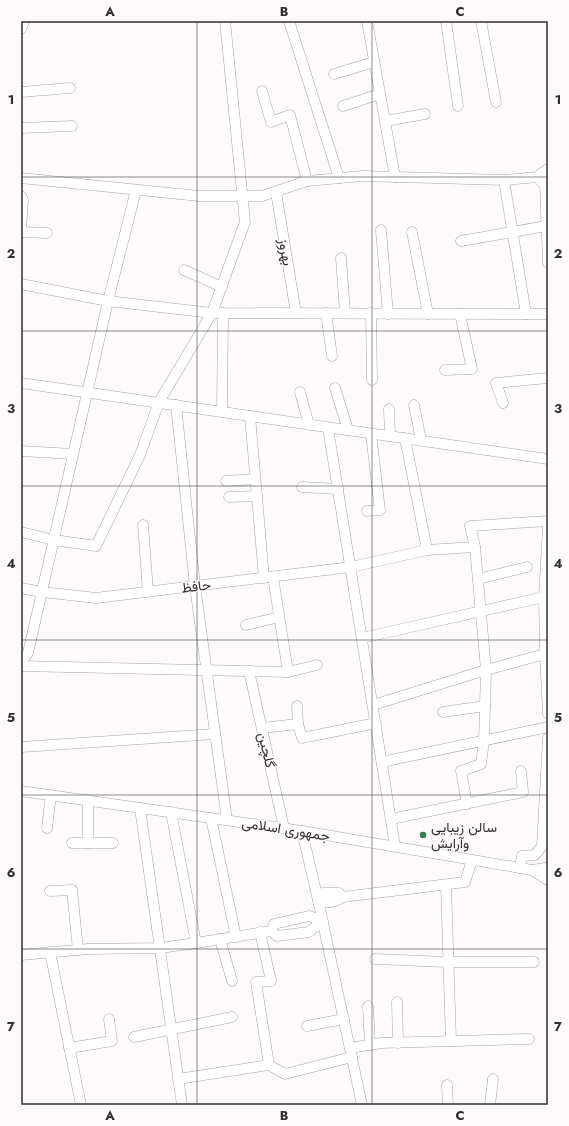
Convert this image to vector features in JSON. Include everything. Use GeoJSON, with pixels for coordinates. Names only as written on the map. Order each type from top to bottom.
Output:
{"type":"FeatureCollection","features":[{"type":"Feature","properties":{"kind":"street"},"geometry":{"type":"LineString","coordinates":[[21,29],[24,21]]}},
{"type":"Feature","properties":{"kind":"street"},"geometry":{"type":"LineString","coordinates":[[21,532],[54,540],[96,546],[140,455],[159,402],[212,313],[245,222],[226,21]]}},
{"type":"Feature","properties":{"kind":"street"},"geometry":{"type":"LineString","coordinates":[[288,21],[339,178]]}},
{"type":"Feature","properties":{"kind":"street"},"geometry":{"type":"LineString","coordinates":[[367,21],[395,177]]}},
{"type":"Feature","properties":{"kind":"street"},"geometry":{"type":"LineString","coordinates":[[446,21],[458,106]]}},
{"type":"Feature","properties":{"kind":"street"},"geometry":{"type":"LineString","coordinates":[[480,21],[496,102]]}},
{"type":"Feature","properties":{"kind":"street"},"geometry":{"type":"LineString","coordinates":[[334,74],[374,62]]}},
{"type":"Feature","properties":{"kind":"street"},"geometry":{"type":"LineString","coordinates":[[21,92],[70,88]]}},
{"type":"Feature","properties":{"kind":"street"},"geometry":{"type":"LineString","coordinates":[[262,90],[271,122],[290,115],[307,181]]}},
{"type":"Feature","properties":{"kind":"street"},"geometry":{"type":"LineString","coordinates":[[343,106],[380,94]]}},
{"type":"Feature","properties":{"kind":"street"},"geometry":{"type":"LineString","coordinates":[[385,121],[425,114]]}},
{"type":"Feature","properties":{"kind":"street"},"geometry":{"type":"LineString","coordinates":[[21,128],[72,126]]}},
{"type":"Feature","properties":{"kind":"street"},"geometry":{"type":"LineString","coordinates":[[21,178],[200,196],[262,196],[307,181],[362,176],[545,180],[548,263]]}},
{"type":"Feature","properties":{"kind":"street"},"geometry":{"type":"LineString","coordinates":[[504,180],[526,314]]}},
{"type":"Feature","properties":{"kind":"street"},"geometry":{"type":"LineString","coordinates":[[21,662],[28,653],[108,301],[136,190]]}},
{"type":"Feature","properties":{"kind":"street","name":"بهروز"},"geometry":{"type":"LineString","coordinates":[[276,192],[296,313]]}},
{"type":"Feature","properties":{"kind":"street"},"geometry":{"type":"LineString","coordinates":[[21,196],[23,200],[21,228]]}},
{"type":"Feature","properties":{"kind":"street"},"geometry":{"type":"LineString","coordinates":[[461,241],[546,226]]}},
{"type":"Feature","properties":{"kind":"street"},"geometry":{"type":"LineString","coordinates":[[381,230],[388,314]]}},
{"type":"Feature","properties":{"kind":"street"},"geometry":{"type":"LineString","coordinates":[[21,232],[47,233]]}},
{"type":"Feature","properties":{"kind":"street"},"geometry":{"type":"LineString","coordinates":[[412,232],[428,314]]}},
{"type":"Feature","properties":{"kind":"street"},"geometry":{"type":"LineString","coordinates":[[341,258],[345,313]]}},
{"type":"Feature","properties":{"kind":"street"},"geometry":{"type":"LineString","coordinates":[[184,270],[222,287]]}},
{"type":"Feature","properties":{"kind":"street"},"geometry":{"type":"LineString","coordinates":[[21,284],[108,301],[212,313],[548,314]]}},
{"type":"Feature","properties":{"kind":"street"},"geometry":{"type":"LineString","coordinates":[[222,412],[223,313]]}},
{"type":"Feature","properties":{"kind":"street"},"geometry":{"type":"LineString","coordinates":[[326,313],[332,356]]}},
{"type":"Feature","properties":{"kind":"street"},"geometry":{"type":"LineString","coordinates":[[370,313],[372,380]]}},
{"type":"Feature","properties":{"kind":"street"},"geometry":{"type":"LineString","coordinates":[[445,370],[472,369],[460,314]]}},
{"type":"Feature","properties":{"kind":"street"},"geometry":{"type":"LineString","coordinates":[[503,403],[496,383],[548,378]]}},
{"type":"Feature","properties":{"kind":"street"},"geometry":{"type":"LineString","coordinates":[[21,383],[548,459]]}},
{"type":"Feature","properties":{"kind":"street"},"geometry":{"type":"LineString","coordinates":[[335,388],[348,430]]}},
{"type":"Feature","properties":{"kind":"street"},"geometry":{"type":"LineString","coordinates":[[300,392],[309,425]]}},
{"type":"Feature","properties":{"kind":"street"},"geometry":{"type":"LineString","coordinates":[[176,405],[195,586],[227,820]]}},
{"type":"Feature","properties":{"kind":"street"},"geometry":{"type":"LineString","coordinates":[[414,405],[421,440]]}},
{"type":"Feature","properties":{"kind":"street"},"geometry":{"type":"LineString","coordinates":[[389,409],[390,436]]}},
{"type":"Feature","properties":{"kind":"street"},"geometry":{"type":"LineString","coordinates":[[250,416],[257,496],[269,577],[279,617],[288,672]]}},
{"type":"Feature","properties":{"kind":"street"},"geometry":{"type":"LineString","coordinates":[[328,428],[395,846]]}},
{"type":"Feature","properties":{"kind":"street"},"geometry":{"type":"LineString","coordinates":[[367,511],[380,510],[371,434]]}},
{"type":"Feature","properties":{"kind":"street"},"geometry":{"type":"LineString","coordinates":[[405,438],[427,550]]}},
{"type":"Feature","properties":{"kind":"street"},"geometry":{"type":"LineString","coordinates":[[21,451],[73,454]]}},
{"type":"Feature","properties":{"kind":"street"},"geometry":{"type":"LineString","coordinates":[[226,481],[255,479]]}},
{"type":"Feature","properties":{"kind":"street"},"geometry":{"type":"LineString","coordinates":[[302,487],[338,489]]}},
{"type":"Feature","properties":{"kind":"street"},"geometry":{"type":"LineString","coordinates":[[229,497],[257,496]]}},
{"type":"Feature","properties":{"kind":"street"},"geometry":{"type":"LineString","coordinates":[[467,804],[461,771],[481,764],[484,741],[486,670],[475,547],[470,526],[548,521]]}},
{"type":"Feature","properties":{"kind":"street"},"geometry":{"type":"LineString","coordinates":[[142,526],[148,592]]}},
{"type":"Feature","properties":{"kind":"street"},"geometry":{"type":"LineString","coordinates":[[548,526],[544,597],[548,714]]}},
{"type":"Feature","properties":{"kind":"street","name":"حافظ"},"geometry":{"type":"LineString","coordinates":[[21,588],[96,598],[351,567],[427,550],[475,547]]}},
{"type":"Feature","properties":{"kind":"street"},"geometry":{"type":"LineString","coordinates":[[478,579],[527,567]]}},
{"type":"Feature","properties":{"kind":"street"},"geometry":{"type":"LineString","coordinates":[[362,638],[544,597]]}},
{"type":"Feature","properties":{"kind":"street"},"geometry":{"type":"LineString","coordinates":[[246,625],[279,617]]}},
{"type":"Feature","properties":{"kind":"street"},"geometry":{"type":"LineString","coordinates":[[373,705],[486,670],[545,654]]}},
{"type":"Feature","properties":{"kind":"street"},"geometry":{"type":"LineString","coordinates":[[21,666],[288,672],[317,665]]}},
{"type":"Feature","properties":{"kind":"street","name":"گلچین"},"geometry":{"type":"LineString","coordinates":[[249,671],[284,828]]}},
{"type":"Feature","properties":{"kind":"street"},"geometry":{"type":"LineString","coordinates":[[297,706],[298,724],[302,738],[376,722]]}},
{"type":"Feature","properties":{"kind":"street"},"geometry":{"type":"LineString","coordinates":[[443,712],[485,706]]}},
{"type":"Feature","properties":{"kind":"street"},"geometry":{"type":"LineString","coordinates":[[262,728],[298,724]]}},
{"type":"Feature","properties":{"kind":"street"},"geometry":{"type":"LineString","coordinates":[[382,762],[548,727]]}},
{"type":"Feature","properties":{"kind":"street"},"geometry":{"type":"LineString","coordinates":[[21,747],[216,734]]}},
{"type":"Feature","properties":{"kind":"street"},"geometry":{"type":"LineString","coordinates":[[520,868],[522,856],[535,855],[542,846],[548,738]]}},
{"type":"Feature","properties":{"kind":"street"},"geometry":{"type":"LineString","coordinates":[[391,819],[523,792],[521,771]]}},
{"type":"Feature","properties":{"kind":"street","name":"جمهوری اسلامی"},"geometry":{"type":"LineString","coordinates":[[21,791],[284,828],[395,846],[532,870],[548,880]]}},
{"type":"Feature","properties":{"kind":"street"},"geometry":{"type":"LineString","coordinates":[[47,828],[51,795]]}},
{"type":"Feature","properties":{"kind":"street"},"geometry":{"type":"LineString","coordinates":[[88,800],[88,843]]}},
{"type":"Feature","properties":{"kind":"street"},"geometry":{"type":"LineString","coordinates":[[140,808],[182,1105]]}},
{"type":"Feature","properties":{"kind":"street"},"geometry":{"type":"LineString","coordinates":[[171,812],[196,943]]}},
{"type":"Feature","properties":{"kind":"street"},"geometry":{"type":"LineString","coordinates":[[211,818],[236,937]]}},
{"type":"Feature","properties":{"kind":"street"},"geometry":{"type":"LineString","coordinates":[[302,831],[323,921],[362,1105]]}},
{"type":"Feature","properties":{"kind":"street"},"geometry":{"type":"LineString","coordinates":[[72,843],[113,843]]}},
{"type":"Feature","properties":{"kind":"street"},"geometry":{"type":"LineString","coordinates":[[318,900],[323,903],[336,901],[343,897],[465,882],[472,860]]}},
{"type":"Feature","properties":{"kind":"street"},"geometry":{"type":"LineString","coordinates":[[532,870],[548,867]]}},
{"type":"Feature","properties":{"kind":"street"},"geometry":{"type":"LineString","coordinates":[[446,885],[450,1041]]}},
{"type":"Feature","properties":{"kind":"street"},"geometry":{"type":"LineString","coordinates":[[50,891],[72,890],[78,950]]}},
{"type":"Feature","properties":{"kind":"street"},"geometry":{"type":"LineString","coordinates":[[271,931],[274,924],[309,916],[323,921]]}},
{"type":"Feature","properties":{"kind":"street"},"geometry":{"type":"LineString","coordinates":[[21,955],[78,950],[160,948],[271,931],[277,936],[309,932],[323,921]]}},
{"type":"Feature","properties":{"kind":"street"},"geometry":{"type":"LineString","coordinates":[[260,932],[271,981],[256,982],[269,1065]]}},
{"type":"Feature","properties":{"kind":"street"},"geometry":{"type":"LineString","coordinates":[[220,939],[232,980]]}},
{"type":"Feature","properties":{"kind":"street"},"geometry":{"type":"LineString","coordinates":[[50,952],[81,1105]]}},
{"type":"Feature","properties":{"kind":"street"},"geometry":{"type":"LineString","coordinates":[[375,959],[448,962],[534,962]]}},
{"type":"Feature","properties":{"kind":"street"},"geometry":{"type":"LineString","coordinates":[[397,1002],[398,1043]]}},
{"type":"Feature","properties":{"kind":"street"},"geometry":{"type":"LineString","coordinates":[[368,1006],[370,1045]]}},
{"type":"Feature","properties":{"kind":"street"},"geometry":{"type":"LineString","coordinates":[[134,1037],[232,1017]]}},
{"type":"Feature","properties":{"kind":"street"},"geometry":{"type":"LineString","coordinates":[[69,1048],[112,1041],[109,1019]]}},
{"type":"Feature","properties":{"kind":"street"},"geometry":{"type":"LineString","coordinates":[[307,1026],[344,1019]]}},
{"type":"Feature","properties":{"kind":"street"},"geometry":{"type":"LineString","coordinates":[[178,1079],[269,1065],[285,1074],[370,1045],[529,1039]]}},
{"type":"Feature","properties":{"kind":"street"},"geometry":{"type":"LineString","coordinates":[[490,1105],[493,1079]]}},
{"type":"Feature","properties":{"kind":"street"},"geometry":{"type":"LineString","coordinates":[[447,1086],[448,1105]]}},
{"type":"Feature","properties":{"kind":"place","name":"سالن زیبایی وآرایش"},"geometry":{"type":"Point","coordinates":[423,835]}}]}
